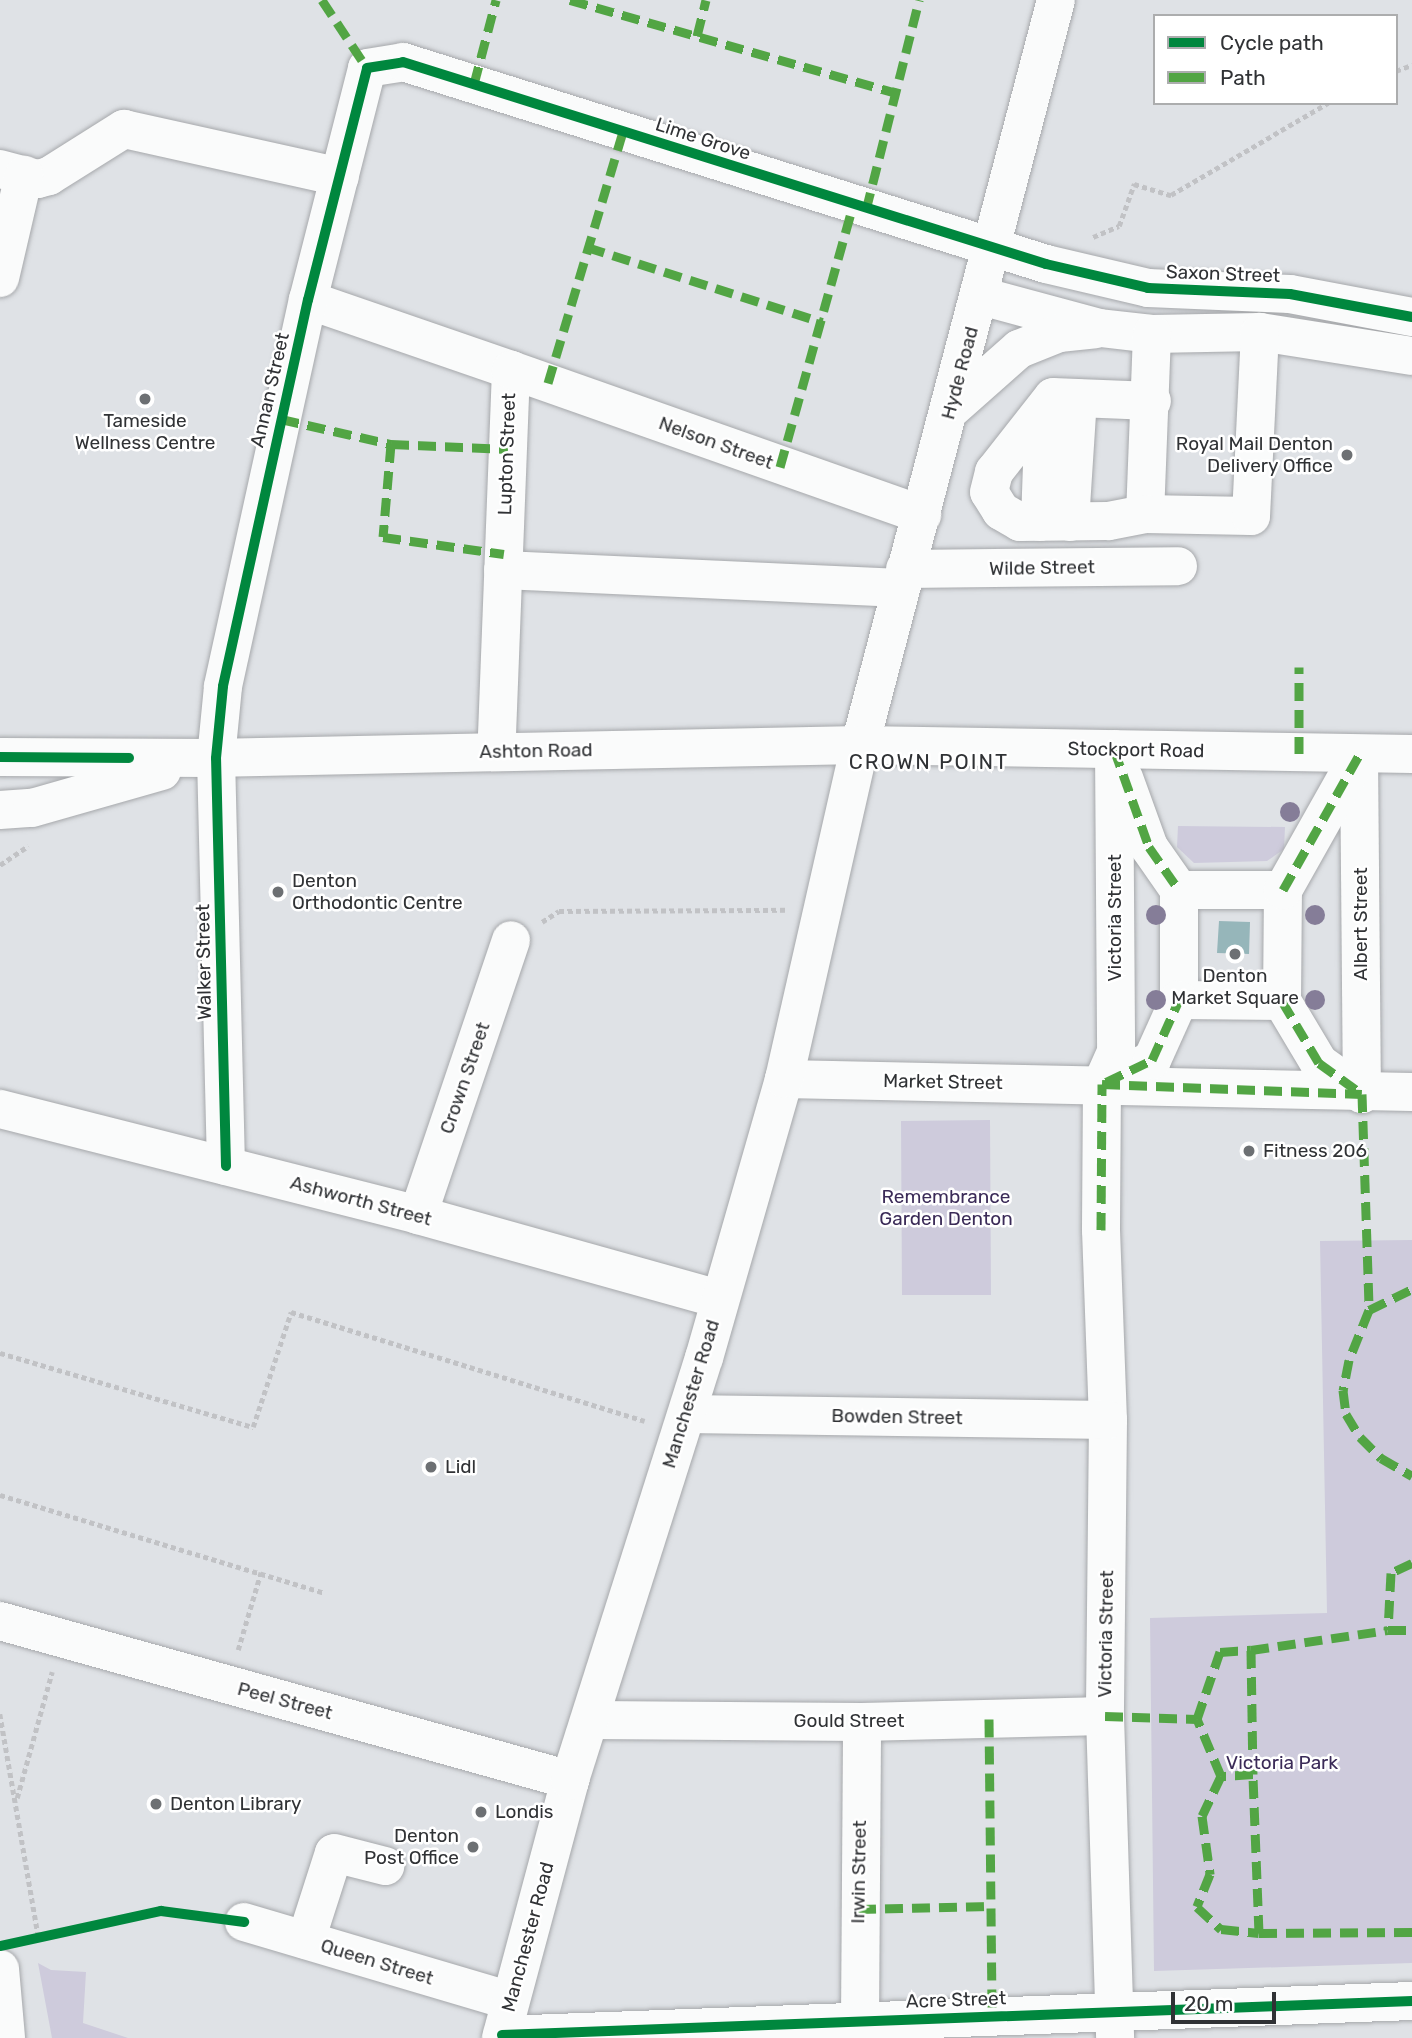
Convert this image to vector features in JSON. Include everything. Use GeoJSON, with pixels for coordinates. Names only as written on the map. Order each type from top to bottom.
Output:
{"type":"FeatureCollection","features":[{"type":"Feature","properties":{"kind":"main road","name":"Hyde Road"},"geometry":{"type":"LineString","coordinates":[[860,745],[981,296],[1054,0]]}},
{"type":"Feature","properties":{"kind":"main road","name":"Lime Grove"},"geometry":{"type":"LineString","coordinates":[[403,62],[992,250]]}},
{"type":"Feature","properties":{"kind":"main road","name":"Annan Street"},"geometry":{"type":"LineString","coordinates":[[214,758],[231,633],[308,300],[367,68],[403,62]]}},
{"type":"Feature","properties":{"kind":"main road"},"geometry":{"type":"LineString","coordinates":[[0,278],[12,172],[49,176],[124,129],[340,177]]}},
{"type":"Feature","properties":{"kind":"main road","name":"Saxon Street"},"geometry":{"type":"LineString","coordinates":[[992,250],[1148,288],[1203,294],[1290,294],[1412,317]]}},
{"type":"Feature","properties":{"kind":"main road"},"geometry":{"type":"LineString","coordinates":[[981,296],[1100,328],[1152,334],[1260,332],[1412,356]]}},
{"type":"Feature","properties":{"kind":"main road","name":"Lupton Street"},"geometry":{"type":"LineString","coordinates":[[308,300],[511,370],[496,752]]}},
{"type":"Feature","properties":{"kind":"main road"},"geometry":{"type":"LineString","coordinates":[[950,410],[1019,349],[1059,333],[1100,328]]}},
{"type":"Feature","properties":{"kind":"main road"},"geometry":{"type":"LineString","coordinates":[[1152,401],[1078,406],[1053,397],[994,472],[989,492],[1001,511],[1020,522],[1055,522],[1145,514],[1251,516],[1260,332]]}},
{"type":"Feature","properties":{"kind":"main road"},"geometry":{"type":"LineString","coordinates":[[1145,514],[1152,401],[1152,334]]}},
{"type":"Feature","properties":{"kind":"main road","name":"Nelson Street"},"geometry":{"type":"LineString","coordinates":[[511,370],[922,515]]}},
{"type":"Feature","properties":{"kind":"main road"},"geometry":{"type":"LineString","coordinates":[[1055,522],[1078,406]]}},
{"type":"Feature","properties":{"kind":"main road","name":"Wilde Street"},"geometry":{"type":"LineString","coordinates":[[503,570],[903,578],[1178,566]]}},
{"type":"Feature","properties":{"kind":"main road","name":"Ashton Road"},"geometry":{"type":"LineString","coordinates":[[3,756],[214,758],[860,745]]}},
{"type":"Feature","properties":{"kind":"main road","name":"Stockport Road"},"geometry":{"type":"LineString","coordinates":[[860,745],[1412,754]]}},
{"type":"Feature","properties":{"kind":"main road","name":"Manchester Road"},"geometry":{"type":"LineString","coordinates":[[504,2025],[570,1780],[593,1720],[784,1079],[860,745]]}},
{"type":"Feature","properties":{"kind":"main road"},"geometry":{"type":"LineString","coordinates":[[1102,1084],[1152,1060],[1178,1000],[1180,890],[1149,848],[1114,749]]}},
{"type":"Feature","properties":{"kind":"main road","name":"Victoria Street"},"geometry":{"type":"LineString","coordinates":[[1114,749],[1116,1052],[1102,1084],[1101,1230],[1108,1420],[1105,1716],[1115,2025]]}},
{"type":"Feature","properties":{"kind":"main road"},"geometry":{"type":"LineString","coordinates":[[1359,755],[1283,890],[1282,1001],[1319,1063],[1362,1094],[1412,1092]]}},
{"type":"Feature","properties":{"kind":"main road","name":"Albert Street"},"geometry":{"type":"LineString","coordinates":[[1359,755],[1362,1094]]}},
{"type":"Feature","properties":{"kind":"main road","name":"Ashton Road"},"geometry":{"type":"LineString","coordinates":[[11,814],[214,758]]}},
{"type":"Feature","properties":{"kind":"main road","name":"Walker Street"},"geometry":{"type":"LineString","coordinates":[[214,758],[226,1166]]}},
{"type":"Feature","properties":{"kind":"main road"},"geometry":{"type":"LineString","coordinates":[[1180,890],[1283,890]]}},
{"type":"Feature","properties":{"kind":"main road","name":"Crown Street"},"geometry":{"type":"LineString","coordinates":[[418,1215],[511,940]]}},
{"type":"Feature","properties":{"kind":"main road"},"geometry":{"type":"LineString","coordinates":[[1178,1000],[1282,1001]]}},
{"type":"Feature","properties":{"kind":"main road","name":"Market Street"},"geometry":{"type":"LineString","coordinates":[[784,1079],[1102,1084],[1362,1094]]}},
{"type":"Feature","properties":{"kind":"main road","name":"Ashworth Street"},"geometry":{"type":"LineString","coordinates":[[0,1109],[418,1215],[719,1299]]}},
{"type":"Feature","properties":{"kind":"main road","name":"Bowden Street"},"geometry":{"type":"LineString","coordinates":[[683,1423],[1108,1420]]}},
{"type":"Feature","properties":{"kind":"main road","name":"Peel Street"},"geometry":{"type":"LineString","coordinates":[[0,1621],[570,1780]]}},
{"type":"Feature","properties":{"kind":"main road","name":"Gould Street"},"geometry":{"type":"LineString","coordinates":[[593,1720],[862,1722],[1105,1716]]}},
{"type":"Feature","properties":{"kind":"main road","name":"Irwin Street"},"geometry":{"type":"LineString","coordinates":[[860,2021],[862,1722]]}},
{"type":"Feature","properties":{"kind":"main road"},"geometry":{"type":"LineString","coordinates":[[306,1940],[334,1853],[386,1866]]}},
{"type":"Feature","properties":{"kind":"main road","name":"Queen Street"},"geometry":{"type":"LineString","coordinates":[[244,1922],[306,1940],[504,2025]]}},
{"type":"Feature","properties":{"kind":"main road"},"geometry":{"type":"LineString","coordinates":[[0,1969],[6,2038]]}},
{"type":"Feature","properties":{"kind":"main road","name":"Acre Street"},"geometry":{"type":"LineString","coordinates":[[504,2025],[860,2021],[1115,2025],[1412,2001]]}},
{"type":"Feature","properties":{"kind":"path"},"geometry":{"type":"LineString","coordinates":[[1084,241],[1119,226],[1134,184],[1171,195],[1325,105]]}},
{"type":"Feature","properties":{"kind":"path"},"geometry":{"type":"LineString","coordinates":[[511,940],[559,911],[821,909]]}},
{"type":"Feature","properties":{"kind":"path"},"geometry":{"type":"LineString","coordinates":[[0,1353],[253,1427],[291,1312],[683,1423]]}},
{"type":"Feature","properties":{"kind":"path"},"geometry":{"type":"LineString","coordinates":[[0,1495],[326,1593]]}},
{"type":"Feature","properties":{"kind":"path"},"geometry":{"type":"LineString","coordinates":[[228,1685],[261,1572]]}},
{"type":"Feature","properties":{"kind":"path"},"geometry":{"type":"LineString","coordinates":[[16,1802],[61,1638]]}},
{"type":"Feature","properties":{"kind":"path"},"geometry":{"type":"LineString","coordinates":[[0,1714],[39,1939],[160,1911],[244,1922]]}},
{"type":"Feature","properties":{"kind":"green space"},"geometry":{"type":"Polygon","coordinates":[[[1178,826],[1285,827],[1284,849],[1267,861],[1194,863],[1177,847],[1178,826]]]}},
{"type":"Feature","properties":{"kind":"green space","name":"Remembrance Garden Denton"},"geometry":{"type":"Polygon","coordinates":[[[990,1120],[991,1295],[902,1295],[901,1121],[990,1120]]]}},
{"type":"Feature","properties":{"kind":"green space","name":"Victoria Park"},"geometry":{"type":"Polygon","coordinates":[[[1412,1240],[1412,1963],[1154,1971],[1150,1618],[1327,1613],[1320,1241],[1412,1240]]]}},
{"type":"Feature","properties":{"kind":"green space"},"geometry":{"type":"Polygon","coordinates":[[[38,1963],[51,1970],[86,1972],[83,2023],[128,2038],[52,2038],[38,1963]]]}},
{"type":"Feature","properties":{"kind":"water"},"geometry":{"type":"Polygon","coordinates":[[[1219,921],[1250,922],[1249,954],[1217,953],[1219,921]]]}},
{"type":"Feature","properties":{"kind":"marked path"},"geometry":{"type":"LineString","coordinates":[[322,0],[367,68]]}},
{"type":"Feature","properties":{"kind":"marked path"},"geometry":{"type":"LineString","coordinates":[[474,84],[496,0]]}},
{"type":"Feature","properties":{"kind":"marked path"},"geometry":{"type":"LineString","coordinates":[[570,0],[896,93]]}},
{"type":"Feature","properties":{"kind":"marked path"},"geometry":{"type":"LineString","coordinates":[[697,36],[706,0]]}},
{"type":"Feature","properties":{"kind":"marked path"},"geometry":{"type":"LineString","coordinates":[[866,210],[919,0]]}},
{"type":"Feature","properties":{"kind":"marked path"},"geometry":{"type":"LineString","coordinates":[[548,383],[623,132]]}},
{"type":"Feature","properties":{"kind":"marked path"},"geometry":{"type":"LineString","coordinates":[[780,467],[853,206]]}},
{"type":"Feature","properties":{"kind":"marked path"},"geometry":{"type":"LineString","coordinates":[[587,247],[822,322]]}},
{"type":"Feature","properties":{"kind":"marked path"},"geometry":{"type":"LineString","coordinates":[[281,419],[391,444],[508,449]]}},
{"type":"Feature","properties":{"kind":"marked path"},"geometry":{"type":"LineString","coordinates":[[391,444],[383,537],[504,554]]}},
{"type":"Feature","properties":{"kind":"marked path"},"geometry":{"type":"LineString","coordinates":[[1299,667],[1299,754]]}},
{"type":"Feature","properties":{"kind":"marked path"},"geometry":{"type":"LineString","coordinates":[[1114,749],[1149,847],[1179,890]]}},
{"type":"Feature","properties":{"kind":"marked path"},"geometry":{"type":"LineString","coordinates":[[1283,890],[1359,755]]}},
{"type":"Feature","properties":{"kind":"marked path"},"geometry":{"type":"LineString","coordinates":[[1106,1082],[1152,1060],[1179,1000]]}},
{"type":"Feature","properties":{"kind":"marked path"},"geometry":{"type":"LineString","coordinates":[[1282,1001],[1319,1063],[1362,1094]]}},
{"type":"Feature","properties":{"kind":"marked path"},"geometry":{"type":"LineString","coordinates":[[1102,1084],[1362,1094]]}},
{"type":"Feature","properties":{"kind":"marked path"},"geometry":{"type":"LineString","coordinates":[[1101,1230],[1102,1084]]}},
{"type":"Feature","properties":{"kind":"marked path"},"geometry":{"type":"LineString","coordinates":[[1362,1094],[1369,1310],[1349,1360],[1343,1390],[1346,1414],[1360,1437],[1381,1458],[1412,1476]]}},
{"type":"Feature","properties":{"kind":"marked path"},"geometry":{"type":"LineString","coordinates":[[1369,1310],[1412,1289]]}},
{"type":"Feature","properties":{"kind":"marked path"},"geometry":{"type":"LineString","coordinates":[[1412,1563],[1391,1573],[1388,1630],[1412,1630]]}},
{"type":"Feature","properties":{"kind":"marked path"},"geometry":{"type":"LineString","coordinates":[[1251,1650],[1388,1630]]}},
{"type":"Feature","properties":{"kind":"marked path"},"geometry":{"type":"LineString","coordinates":[[1105,1716],[1197,1719],[1220,1652],[1251,1650],[1253,1774],[1221,1776],[1197,1719]]}},
{"type":"Feature","properties":{"kind":"marked path"},"geometry":{"type":"LineString","coordinates":[[989,1719],[992,2016]]}},
{"type":"Feature","properties":{"kind":"marked path"},"geometry":{"type":"LineString","coordinates":[[1221,1776],[1202,1816],[1210,1874],[1197,1907],[1221,1929],[1259,1933],[1253,1774]]}},
{"type":"Feature","properties":{"kind":"marked path"},"geometry":{"type":"LineString","coordinates":[[858,1909],[991,1906]]}},
{"type":"Feature","properties":{"kind":"marked path"},"geometry":{"type":"LineString","coordinates":[[1259,1933],[1412,1932]]}},
{"type":"Feature","properties":{"kind":"cycle path"},"geometry":{"type":"LineString","coordinates":[[226,1166],[216,758],[223,686],[308,300],[367,68],[403,62],[1046,264],[1148,288],[1290,294],[1412,317]]}},
{"type":"Feature","properties":{"kind":"cycle path"},"geometry":{"type":"LineString","coordinates":[[0,757],[129,758]]}},
{"type":"Feature","properties":{"kind":"cycle path"},"geometry":{"type":"LineString","coordinates":[[0,1946],[161,1911],[244,1922]]}},
{"type":"Feature","properties":{"kind":"cycle path"},"geometry":{"type":"LineString","coordinates":[[502,2035],[1412,2001]]}},
{"type":"Feature","properties":{"kind":"place","name":"Tameside Wellness Centre"},"geometry":{"type":"Point","coordinates":[145,399]}},
{"type":"Feature","properties":{"kind":"place","name":"Royal Mail Denton Delivery Office"},"geometry":{"type":"Point","coordinates":[1347,455]}},
{"type":"Feature","properties":{"kind":"place","name":"Denton Orthodontic Centre"},"geometry":{"type":"Point","coordinates":[278,892]}},
{"type":"Feature","properties":{"kind":"place","name":"Denton Market Square"},"geometry":{"type":"Point","coordinates":[1235,954]}},
{"type":"Feature","properties":{"kind":"place","name":"Fitness 206"},"geometry":{"type":"Point","coordinates":[1249,1151]}},
{"type":"Feature","properties":{"kind":"place","name":"Lidl"},"geometry":{"type":"Point","coordinates":[431,1467]}},
{"type":"Feature","properties":{"kind":"place","name":"Denton Library"},"geometry":{"type":"Point","coordinates":[156,1804]}},
{"type":"Feature","properties":{"kind":"place","name":"Londis"},"geometry":{"type":"Point","coordinates":[481,1812]}},
{"type":"Feature","properties":{"kind":"place","name":"Denton Post Office"},"geometry":{"type":"Point","coordinates":[473,1847]}},
{"type":"Feature","properties":{"kind":"district","name":"CROWN POINT"},"geometry":{"type":"Point","coordinates":[929,762]}}]}
